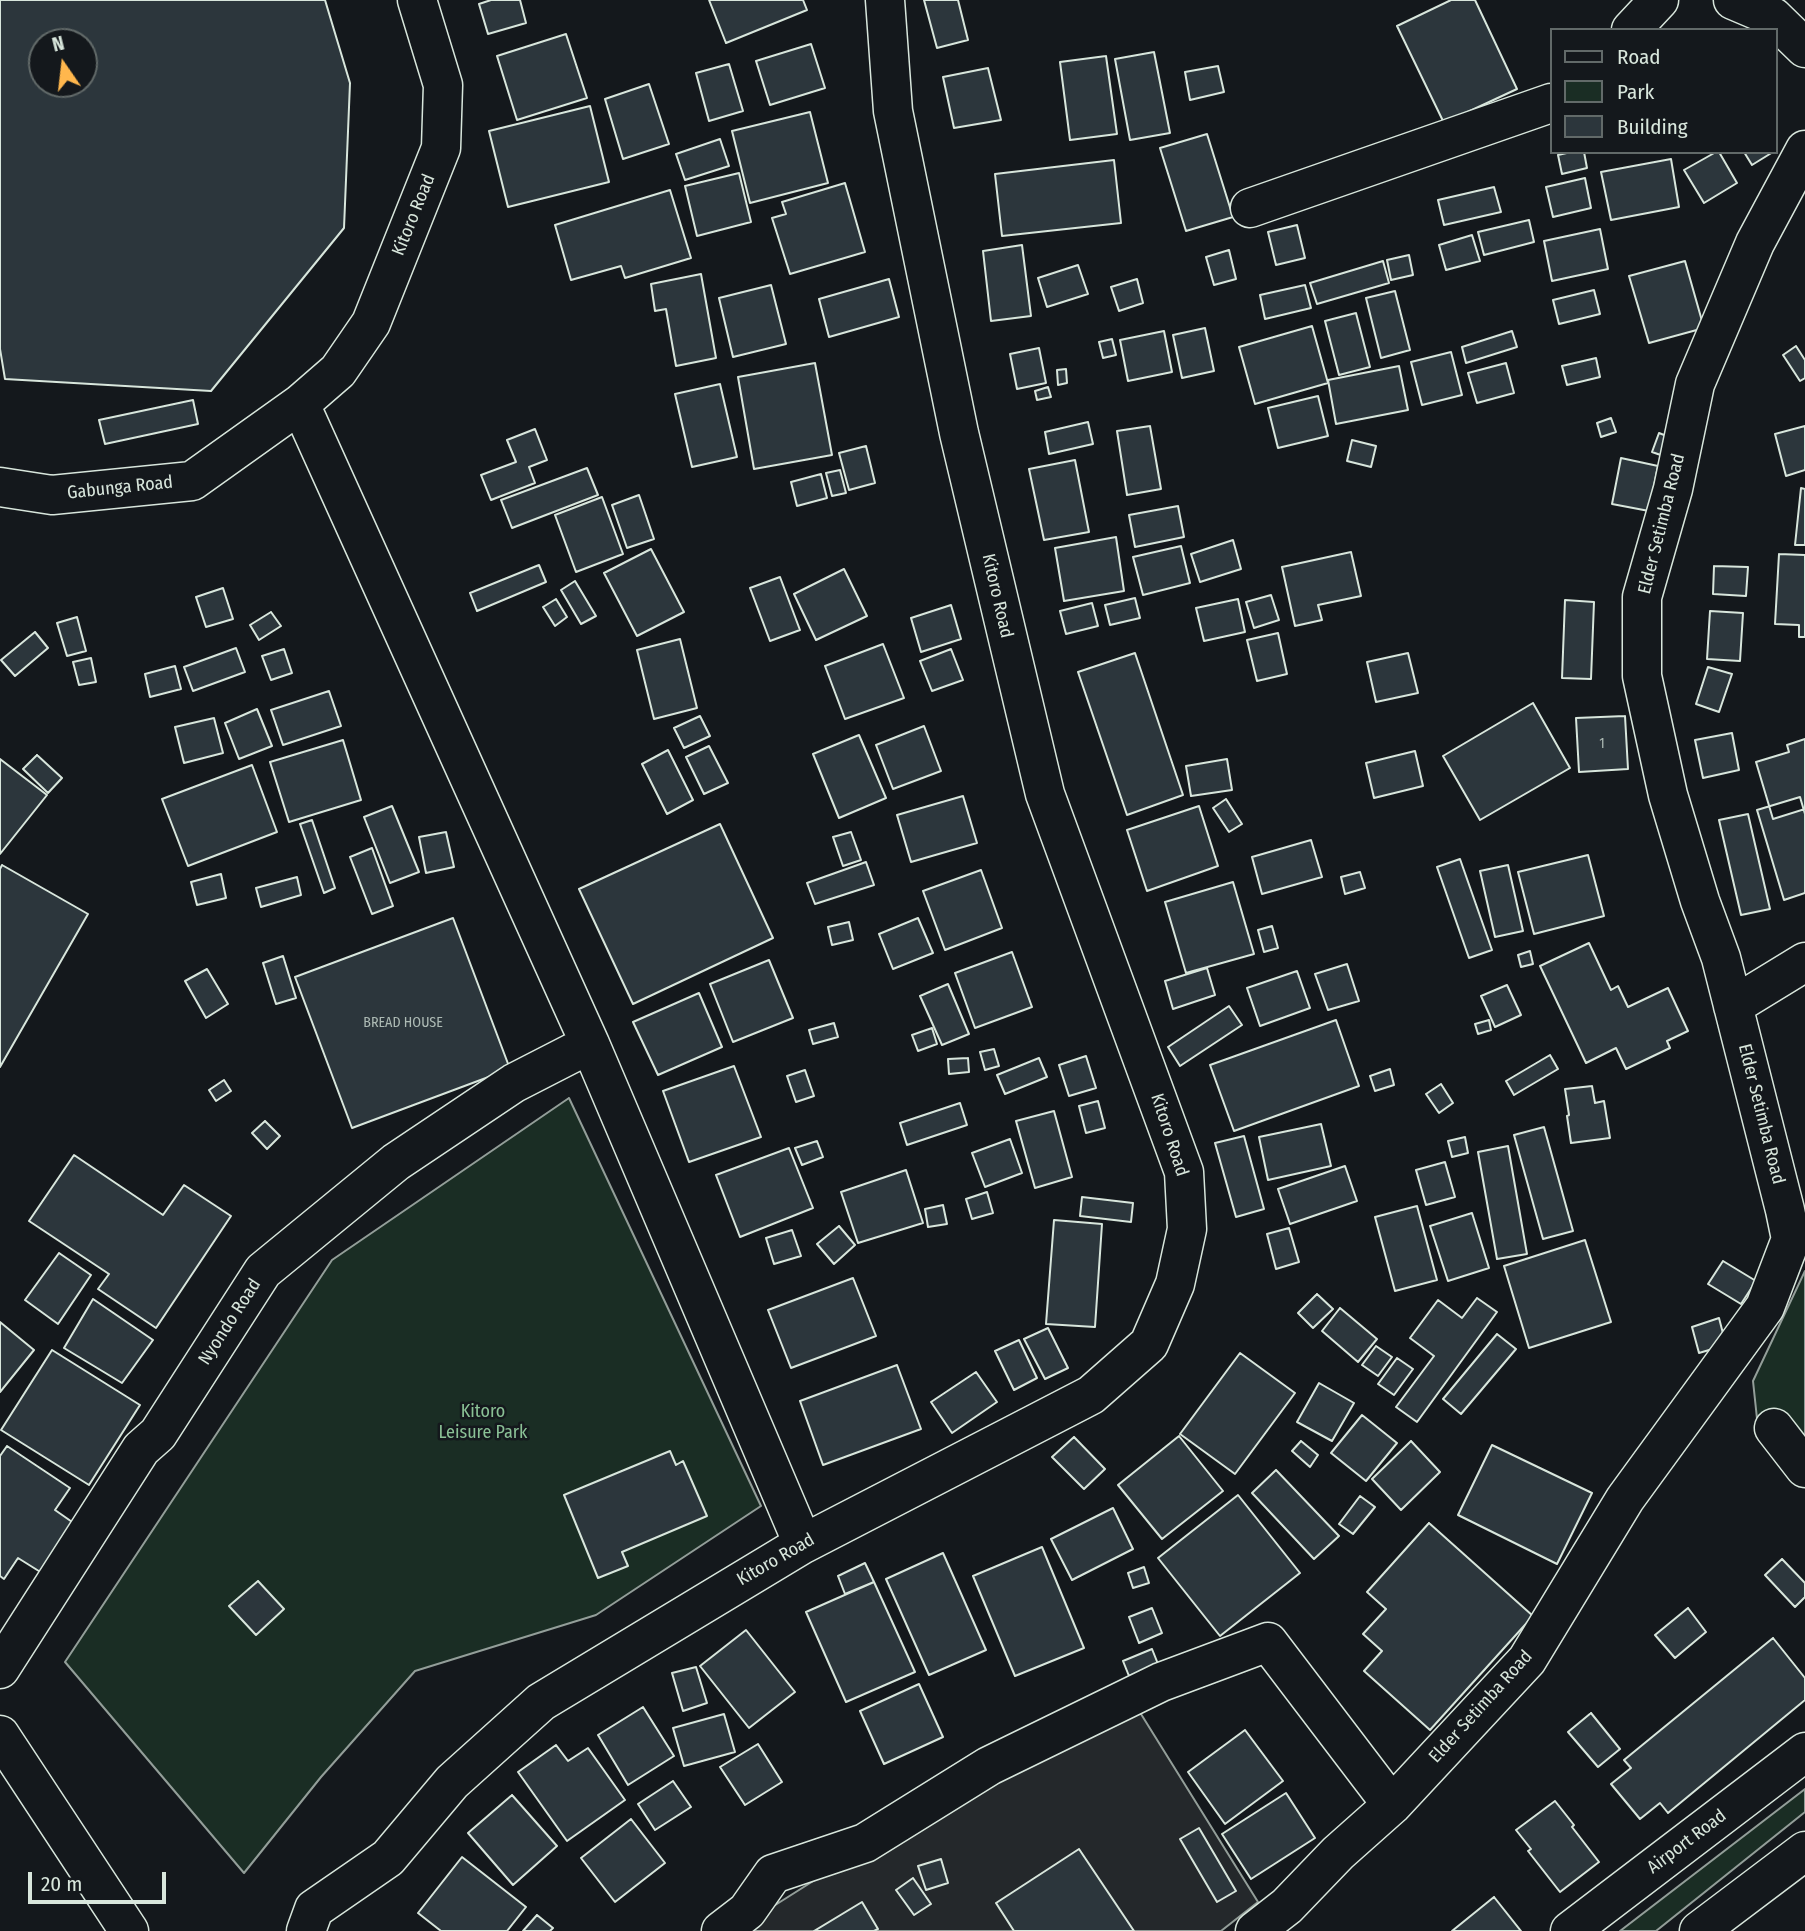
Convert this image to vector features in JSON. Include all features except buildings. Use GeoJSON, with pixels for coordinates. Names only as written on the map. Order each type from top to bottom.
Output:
{"type":"FeatureCollection","features":[{"type":"Feature","properties":{"kind":"main road","name":"Kitoro Road"},"geometry":{"type":"LineString","coordinates":[[300,404],[338,371],[371,323],[441,148],[443,85],[417,0]]}},
{"type":"Feature","properties":{"kind":"main road","name":"Kitoro Road"},"geometry":{"type":"LineString","coordinates":[[306,1931],[314,1909],[388,1858],[452,1783],[541,1702],[803,1544],[1091,1395],[1150,1344],[1175,1284],[1187,1229],[1184,1172],[1045,794],[959,433],[892,111],[885,0]]}},
{"type":"Feature","properties":{"kind":"main road"},"geometry":{"type":"LineString","coordinates":[[1633,28],[1659,0]]}},
{"type":"Feature","properties":{"kind":"main road"},"geometry":{"type":"LineString","coordinates":[[1733,0],[1773,17],[1805,48]]}},
{"type":"Feature","properties":{"kind":"main road"},"geometry":{"type":"LineString","coordinates":[[1250,208],[1549,104]]}},
{"type":"Feature","properties":{"kind":"main road","name":"Elder Setimba Road"},"geometry":{"type":"LineString","coordinates":[[1255,1931],[1287,1906],[1338,1853],[1392,1805],[1527,1660],[1625,1499],[1765,1307],[1791,1239],[1721,958],[1700,901],[1668,795],[1642,676],[1642,597],[1673,489],[1695,384],[1755,243],[1805,150]]}},
{"type":"Feature","properties":{"kind":"main road","name":"Gabunga Road"},"geometry":{"type":"LineString","coordinates":[[0,487],[52,495],[192,481],[300,404]]}},
{"type":"Feature","properties":{"kind":"main road"},"geometry":{"type":"LineString","coordinates":[[300,404],[590,1044],[803,1544]]}},
{"type":"Feature","properties":{"kind":"main road"},"geometry":{"type":"LineString","coordinates":[[1733,1006],[1805,962]]}},
{"type":"Feature","properties":{"kind":"main road","name":"Nyondo Road"},"geometry":{"type":"LineString","coordinates":[[0,1669],[141,1449],[158,1434],[263,1271],[396,1162],[514,1083],[590,1044]]}},
{"type":"Feature","properties":{"kind":"main road"},"geometry":{"type":"LineString","coordinates":[[1774,1428],[1805,1468]]}},
{"type":"Feature","properties":{"kind":"main road"},"geometry":{"type":"LineString","coordinates":[[721,1931],[747,1911],[773,1874],[865,1843],[989,1766],[1161,1682],[1268,1642],[1392,1805]]}},
{"type":"Feature","properties":{"kind":"main road"},"geometry":{"type":"LineString","coordinates":[[0,1735],[129,1931]]}},
{"type":"Feature","properties":{"kind":"main road","name":"Airport Road"},"geometry":{"type":"LineString","coordinates":[[1570,1931],[1805,1752]]}},
{"type":"Feature","properties":{"kind":"main road"},"geometry":{"type":"LineString","coordinates":[[1699,1931],[1805,1851]]}},
{"type":"Feature","properties":{"kind":"green space","name":"Kitoro Leisure Park"},"geometry":{"type":"Polygon","coordinates":[[[569,1098],[761,1506],[596,1615],[415,1671],[321,1777],[244,1873],[65,1662],[332,1260],[569,1098]]]}},
{"type":"Feature","properties":{"kind":"green space"},"geometry":{"type":"Polygon","coordinates":[[[1805,1271],[1805,1478],[1758,1428],[1753,1381],[1805,1271]]]}},
{"type":"Feature","properties":{"kind":"green space"},"geometry":{"type":"Polygon","coordinates":[[[1805,1789],[1805,1812],[1656,1931],[1620,1931],[1805,1789]]]}},
{"type":"Feature","properties":{"kind":"shaded area"},"geometry":{"type":"Polygon","coordinates":[[[1136,1706],[1258,1902],[1221,1931],[734,1931],[856,1854],[1136,1706]]]}}]}
